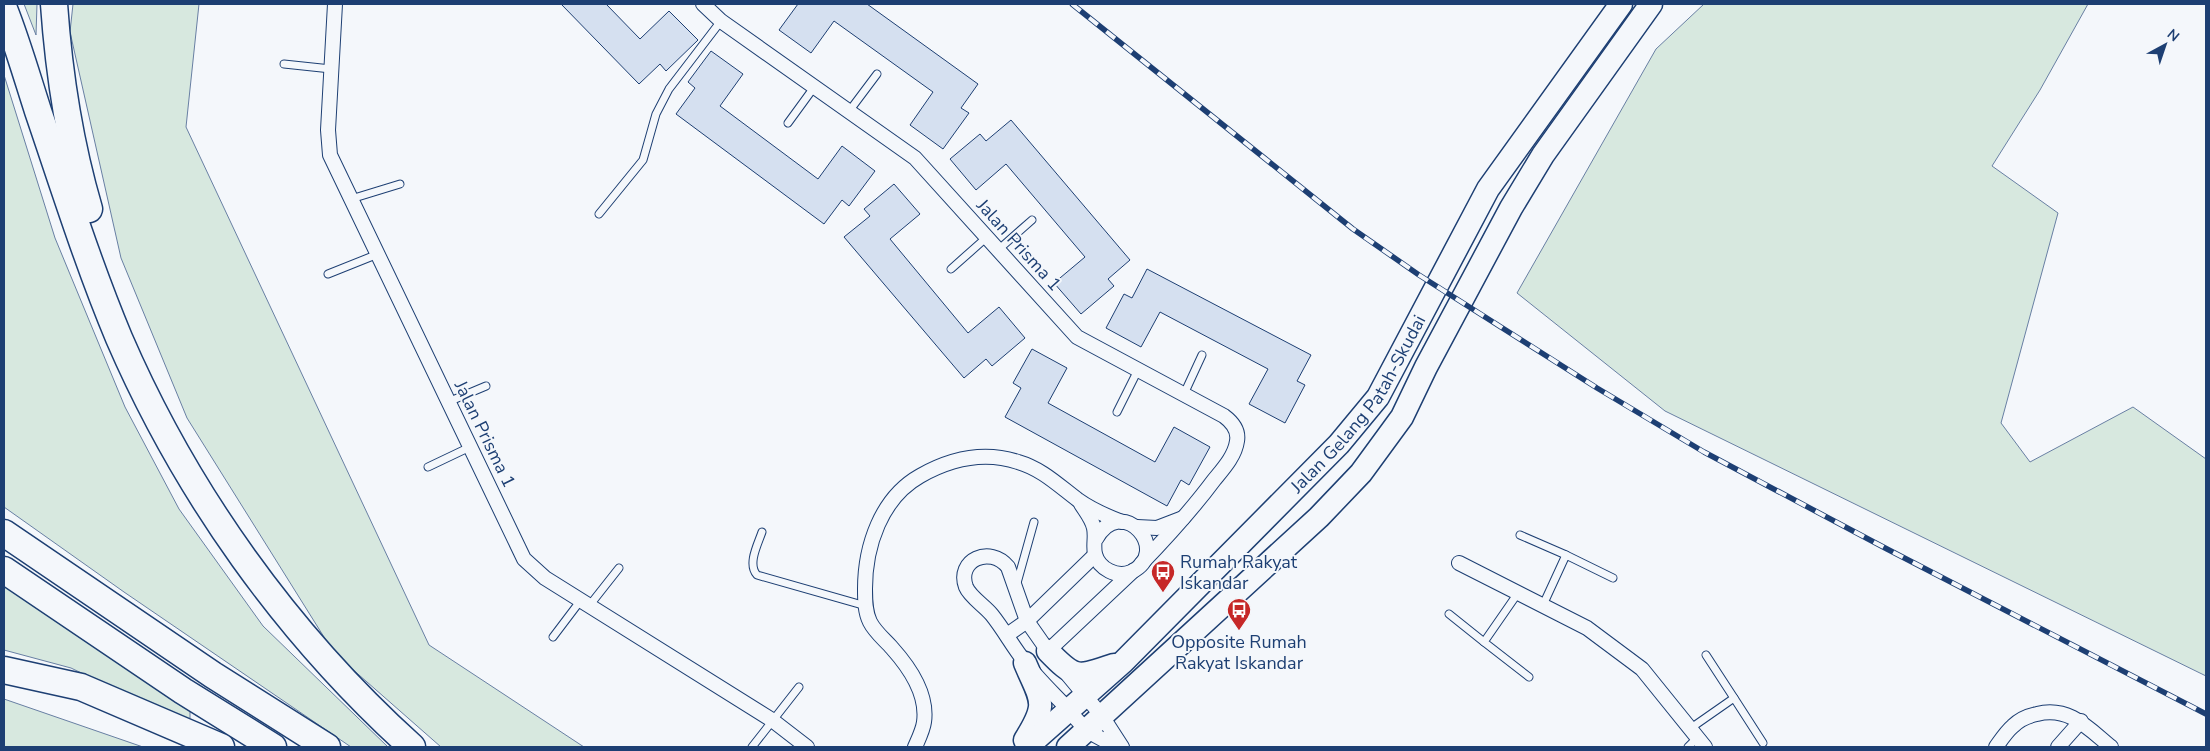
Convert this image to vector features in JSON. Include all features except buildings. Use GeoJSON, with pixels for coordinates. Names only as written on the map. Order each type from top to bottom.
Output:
{"type":"FeatureCollection","features":[{"type":"Feature","properties":{"kind":"highway"},"geometry":{"type":"LineString","coordinates":[[54,4],[62,95],[77,168],[123,308],[119,337]]}},
{"type":"Feature","properties":{"kind":"highway"},"geometry":{"type":"LineString","coordinates":[[4,9],[74,220],[119,337],[155,414],[191,478],[238,551],[279,605],[326,661],[383,721],[412,747]]}},
{"type":"Feature","properties":{"kind":"highway"},"geometry":{"type":"LineString","coordinates":[[4,533],[213,675],[327,747]]}},
{"type":"Feature","properties":{"kind":"highway"},"geometry":{"type":"LineString","coordinates":[[4,570],[183,690],[273,747]]}},
{"type":"Feature","properties":{"kind":"highway"},"geometry":{"type":"LineString","coordinates":[[4,670],[81,687],[221,747]]}},
{"type":"Feature","properties":{"kind":"main road","name":"Jalan Gelang Patah-Skudai"},"geometry":{"type":"LineString","coordinates":[[1027,747],[1076,701],[1123,662],[1339,444],[1378,397],[1488,189],[1620,4]]}},
{"type":"Feature","properties":{"kind":"main road","name":"Jalan Gelang Patah-Skudai"},"geometry":{"type":"LineString","coordinates":[[1068,747],[1319,517],[1361,473],[1402,417],[1426,367],[1511,208],[1543,155],[1651,4]]}},
{"type":"Feature","properties":{"kind":"main road"},"geometry":{"type":"LineString","coordinates":[[1048,651],[1067,671],[1076,675],[1123,662]]}},
{"type":"Feature","properties":{"kind":"main road"},"geometry":{"type":"LineString","coordinates":[[1020,747],[1039,717],[1041,708],[1040,700],[1025,663]]}},
{"type":"Feature","properties":{"kind":"street","name":"Jalan Prisma 1"},"geometry":{"type":"LineString","coordinates":[[335,4],[328,130],[330,155],[524,559],[546,578],[772,720],[807,747]]}},
{"type":"Feature","properties":{"kind":"street","name":"Jalan Prisma 1"},"geometry":{"type":"LineString","coordinates":[[703,4],[722,21],[916,158],[1077,337],[1232,422],[1237,431],[1237,441],[1228,462],[1186,517],[1138,567],[1048,651]]}},
{"type":"Feature","properties":{"kind":"street"},"geometry":{"type":"LineString","coordinates":[[915,747],[924,722],[922,699],[915,678],[871,624],[866,606],[865,570],[871,540],[886,509],[890,502],[912,481],[940,465],[964,458],[991,457],[1017,461],[1045,473],[1078,500],[1097,512],[1137,528],[1157,528],[1186,517]]}},
{"type":"Feature","properties":{"kind":"street"},"geometry":{"type":"LineString","coordinates":[[1078,500],[1090,517],[1096,539],[1095,555],[1099,562],[1111,572],[1120,574],[1138,567],[1147,549],[1142,533],[1137,528]]}},
{"type":"Feature","properties":{"kind":"street"},"geometry":{"type":"LineString","coordinates":[[1096,539],[1106,526],[1122,522]]}},
{"type":"Feature","properties":{"kind":"street"},"geometry":{"type":"LineString","coordinates":[[1007,635],[1027,621],[1095,555]]}},
{"type":"Feature","properties":{"kind":"street"},"geometry":{"type":"LineString","coordinates":[[1118,747],[1095,723],[1076,701],[1048,651],[1027,621],[1008,567],[996,557],[980,556],[972,560],[967,567],[965,576],[966,586],[1007,635],[1025,663],[1076,701],[1095,723],[1122,747]]}},
{"type":"Feature","properties":{"kind":"street"},"geometry":{"type":"LineString","coordinates":[[1459,564],[1587,628],[1642,669],[1695,740]]}},
{"type":"Feature","properties":{"kind":"street"},"geometry":{"type":"LineString","coordinates":[[1996,747],[2012,726],[2026,716],[2046,712],[2062,713],[2081,721],[2111,747]]}},
{"type":"Feature","properties":{"kind":"street"},"geometry":{"type":"LineString","coordinates":[[2058,747],[2081,721]]}},
{"type":"Feature","properties":{"kind":"lane"},"geometry":{"type":"LineString","coordinates":[[599,214],[643,160],[656,114],[669,89],[722,21]]}},
{"type":"Feature","properties":{"kind":"lane"},"geometry":{"type":"LineString","coordinates":[[284,64],[331,69]]}},
{"type":"Feature","properties":{"kind":"lane"},"geometry":{"type":"LineString","coordinates":[[850,110],[877,74]]}},
{"type":"Feature","properties":{"kind":"lane"},"geometry":{"type":"LineString","coordinates":[[788,123],[815,85]]}},
{"type":"Feature","properties":{"kind":"lane"},"geometry":{"type":"LineString","coordinates":[[351,199],[400,184]]}},
{"type":"Feature","properties":{"kind":"lane"},"geometry":{"type":"LineString","coordinates":[[998,250],[1032,220]]}},
{"type":"Feature","properties":{"kind":"lane"},"geometry":{"type":"LineString","coordinates":[[951,269],[987,237]]}},
{"type":"Feature","properties":{"kind":"lane"},"geometry":{"type":"LineString","coordinates":[[328,274],[378,254]]}},
{"type":"Feature","properties":{"kind":"lane"},"geometry":{"type":"LineString","coordinates":[[1184,394],[1202,355]]}},
{"type":"Feature","properties":{"kind":"lane"},"geometry":{"type":"LineString","coordinates":[[1117,412],[1138,370]]}},
{"type":"Feature","properties":{"kind":"lane"},"geometry":{"type":"LineString","coordinates":[[448,402],[486,386]]}},
{"type":"Feature","properties":{"kind":"lane"},"geometry":{"type":"LineString","coordinates":[[428,468],[470,447]]}},
{"type":"Feature","properties":{"kind":"lane"},"geometry":{"type":"LineString","coordinates":[[1015,588],[1034,522]]}},
{"type":"Feature","properties":{"kind":"lane"},"geometry":{"type":"LineString","coordinates":[[762,532],[753,562],[754,572],[757,575],[866,606]]}},
{"type":"Feature","properties":{"kind":"lane"},"geometry":{"type":"LineString","coordinates":[[1520,535],[1613,578]]}},
{"type":"Feature","properties":{"kind":"lane"},"geometry":{"type":"LineString","coordinates":[[1543,605],[1566,555]]}},
{"type":"Feature","properties":{"kind":"lane"},"geometry":{"type":"LineString","coordinates":[[553,637],[619,568]]}},
{"type":"Feature","properties":{"kind":"lane"},"geometry":{"type":"LineString","coordinates":[[1484,642],[1518,593]]}},
{"type":"Feature","properties":{"kind":"lane"},"geometry":{"type":"LineString","coordinates":[[1449,614],[1529,676]]}},
{"type":"Feature","properties":{"kind":"lane"},"geometry":{"type":"LineString","coordinates":[[1706,655],[1763,743]]}},
{"type":"Feature","properties":{"kind":"lane"},"geometry":{"type":"LineString","coordinates":[[752,747],[799,687]]}},
{"type":"Feature","properties":{"kind":"lane"},"geometry":{"type":"LineString","coordinates":[[1695,740],[1734,698]]}},
{"type":"Feature","properties":{"kind":"shaded area"},"geometry":{"type":"Polygon","coordinates":[[[24,4],[37,4],[36,35],[24,4]]]}},
{"type":"Feature","properties":{"kind":"shaded area"},"geometry":{"type":"Polygon","coordinates":[[[73,4],[199,4],[186,127],[429,645],[584,747],[441,747],[334,653],[187,418],[121,258],[70,32],[73,4]]]}},
{"type":"Feature","properties":{"kind":"shaded area"},"geometry":{"type":"Polygon","coordinates":[[[1704,4],[2088,4],[2040,90],[1992,166],[2058,213],[2001,423],[2030,462],[2133,407],[2206,459],[2206,676],[1665,411],[1517,293],[1656,49],[1704,4]]]}},
{"type":"Feature","properties":{"kind":"shaded area"},"geometry":{"type":"Polygon","coordinates":[[[4,75],[55,238],[125,407],[179,509],[263,626],[388,747],[351,747],[124,592],[4,507],[4,75]]]}},
{"type":"Feature","properties":{"kind":"shaded area"},"geometry":{"type":"Polygon","coordinates":[[[4,582],[190,710],[190,718],[181,721],[71,668],[4,650],[4,582]]]}},
{"type":"Feature","properties":{"kind":"shaded area"},"geometry":{"type":"Polygon","coordinates":[[[4,699],[143,747],[4,747],[4,699]]]}},
{"type":"Feature","properties":{"kind":"railway"},"geometry":{"type":"LineString","coordinates":[[1072,4],[1353,229],[1419,275],[1597,388],[1704,452],[2206,714]]}},
{"type":"Feature","properties":{"kind":"place","name":"Rumah Rakyat Iskandar"},"geometry":{"type":"Point","coordinates":[1163,593]}},
{"type":"Feature","properties":{"kind":"place","name":"Opposite Rumah Rakyat Iskandar"},"geometry":{"type":"Point","coordinates":[1239,631]}}]}
